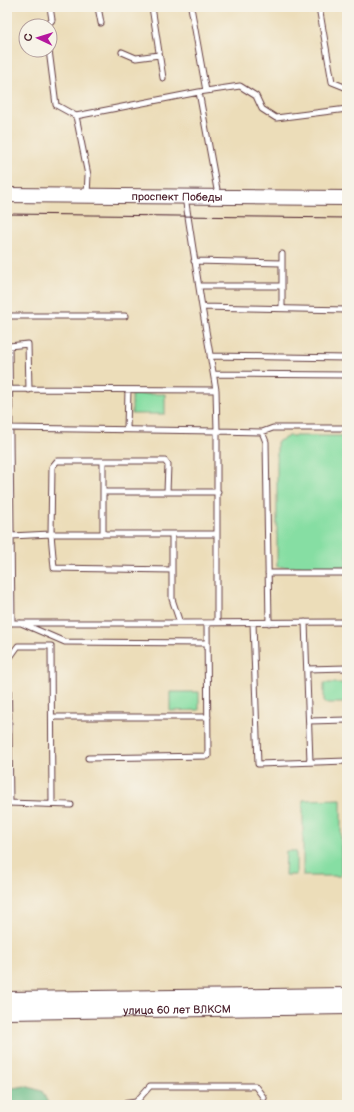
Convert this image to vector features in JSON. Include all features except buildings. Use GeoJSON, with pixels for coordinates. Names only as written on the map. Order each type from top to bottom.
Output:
{"type":"FeatureCollection","features":[{"type":"Feature","properties":{"kind":"street","name":"проспект Победы"},"geometry":{"type":"LineString","coordinates":[[7,195],[347,198]]}},
{"type":"Feature","properties":{"kind":"street","name":"улица 60 лет ВЛКСМ"},"geometry":{"type":"LineString","coordinates":[[7,999],[347,995]]}},
{"type":"Feature","properties":{"kind":"street","name":"улица 60 лет ВЛКСМ"},"geometry":{"type":"LineString","coordinates":[[7,1012],[347,1007]]}},
{"type":"Feature","properties":{"kind":"lane"},"geometry":{"type":"LineString","coordinates":[[50,7],[52,18]]}},
{"type":"Feature","properties":{"kind":"lane"},"geometry":{"type":"LineString","coordinates":[[98,7],[100,23]]}},
{"type":"Feature","properties":{"kind":"lane"},"geometry":{"type":"LineString","coordinates":[[152,7],[163,78]]}},
{"type":"Feature","properties":{"kind":"lane"},"geometry":{"type":"LineString","coordinates":[[191,7],[206,91]]}},
{"type":"Feature","properties":{"kind":"lane"},"geometry":{"type":"LineString","coordinates":[[319,7],[332,82],[347,88]]}},
{"type":"Feature","properties":{"kind":"lane"},"geometry":{"type":"LineString","coordinates":[[122,52],[136,58],[159,55]]}},
{"type":"Feature","properties":{"kind":"lane"},"geometry":{"type":"LineString","coordinates":[[50,58],[56,106],[76,116],[199,92],[240,86],[256,96],[262,109],[276,118],[347,109]]}},
{"type":"Feature","properties":{"kind":"lane"},"geometry":{"type":"LineString","coordinates":[[199,92],[219,196]]}},
{"type":"Feature","properties":{"kind":"lane"},"geometry":{"type":"LineString","coordinates":[[76,116],[88,175],[87,195]]}},
{"type":"Feature","properties":{"kind":"lane"},"geometry":{"type":"LineString","coordinates":[[185,196],[194,261],[216,390],[218,492],[217,624]]}},
{"type":"Feature","properties":{"kind":"lane"},"geometry":{"type":"LineString","coordinates":[[282,254],[282,308]]}},
{"type":"Feature","properties":{"kind":"lane"},"geometry":{"type":"LineString","coordinates":[[194,261],[282,263]]}},
{"type":"Feature","properties":{"kind":"lane"},"geometry":{"type":"LineString","coordinates":[[199,286],[281,286]]}},
{"type":"Feature","properties":{"kind":"lane"},"geometry":{"type":"LineString","coordinates":[[202,307],[347,310]]}},
{"type":"Feature","properties":{"kind":"lane"},"geometry":{"type":"LineString","coordinates":[[7,316],[125,316]]}},
{"type":"Feature","properties":{"kind":"lane"},"geometry":{"type":"LineString","coordinates":[[29,390],[28,344],[9,346],[8,428],[11,536],[10,623],[217,624],[347,622]]}},
{"type":"Feature","properties":{"kind":"lane"},"geometry":{"type":"LineString","coordinates":[[210,356],[347,358]]}},
{"type":"Feature","properties":{"kind":"lane"},"geometry":{"type":"LineString","coordinates":[[214,374],[347,375]]}},
{"type":"Feature","properties":{"kind":"lane"},"geometry":{"type":"LineString","coordinates":[[9,389],[216,390]]}},
{"type":"Feature","properties":{"kind":"lane"},"geometry":{"type":"LineString","coordinates":[[127,429],[128,390]]}},
{"type":"Feature","properties":{"kind":"lane"},"geometry":{"type":"LineString","coordinates":[[8,428],[262,432],[273,428],[347,428]]}},
{"type":"Feature","properties":{"kind":"lane"},"geometry":{"type":"LineString","coordinates":[[262,432],[266,442],[269,623]]}},
{"type":"Feature","properties":{"kind":"lane"},"geometry":{"type":"LineString","coordinates":[[167,492],[167,462],[57,461],[54,463],[51,534],[53,565],[57,570],[172,570]]}},
{"type":"Feature","properties":{"kind":"lane"},"geometry":{"type":"LineString","coordinates":[[103,461],[104,534]]}},
{"type":"Feature","properties":{"kind":"lane"},"geometry":{"type":"LineString","coordinates":[[103,492],[218,492]]}},
{"type":"Feature","properties":{"kind":"lane"},"geometry":{"type":"LineString","coordinates":[[11,536],[51,534],[217,534]]}},
{"type":"Feature","properties":{"kind":"lane"},"geometry":{"type":"LineString","coordinates":[[172,534],[172,599],[180,623]]}},
{"type":"Feature","properties":{"kind":"lane"},"geometry":{"type":"LineString","coordinates":[[268,574],[347,573]]}},
{"type":"Feature","properties":{"kind":"lane"},"geometry":{"type":"LineString","coordinates":[[305,622],[310,762]]}},
{"type":"Feature","properties":{"kind":"lane"},"geometry":{"type":"LineString","coordinates":[[21,623],[65,642],[207,643]]}},
{"type":"Feature","properties":{"kind":"lane"},"geometry":{"type":"LineString","coordinates":[[88,758],[208,756],[207,623]]}},
{"type":"Feature","properties":{"kind":"lane"},"geometry":{"type":"LineString","coordinates":[[254,623],[258,764],[347,761]]}},
{"type":"Feature","properties":{"kind":"lane"},"geometry":{"type":"LineString","coordinates":[[52,804],[51,646],[18,646],[8,660],[8,803],[52,804],[71,804]]}},
{"type":"Feature","properties":{"kind":"lane"},"geometry":{"type":"LineString","coordinates":[[307,669],[347,668]]}},
{"type":"Feature","properties":{"kind":"lane"},"geometry":{"type":"LineString","coordinates":[[52,717],[208,717]]}},
{"type":"Feature","properties":{"kind":"lane"},"geometry":{"type":"LineString","coordinates":[[308,721],[347,720]]}},
{"type":"Feature","properties":{"kind":"lane"},"geometry":{"type":"LineString","coordinates":[[115,1105],[136,1102],[150,1086],[255,1086],[264,1098]]}},
{"type":"Feature","properties":{"kind":"green space"},"geometry":{"type":"Polygon","coordinates":[[[132,394],[165,394],[165,414],[132,414],[132,394]]]}},
{"type":"Feature","properties":{"kind":"green space"},"geometry":{"type":"Polygon","coordinates":[[[289,436],[347,436],[347,567],[277,567],[277,442],[289,436]]]}},
{"type":"Feature","properties":{"kind":"green space"},"geometry":{"type":"Polygon","coordinates":[[[324,683],[347,683],[347,703],[324,703],[324,683]]]}},
{"type":"Feature","properties":{"kind":"green space"},"geometry":{"type":"Polygon","coordinates":[[[170,692],[199,692],[199,710],[170,711],[170,692]]]}},
{"type":"Feature","properties":{"kind":"green space"},"geometry":{"type":"Polygon","coordinates":[[[341,799],[341,876],[303,876],[303,800],[341,799]]]}},
{"type":"Feature","properties":{"kind":"green space"},"geometry":{"type":"Polygon","coordinates":[[[286,851],[296,851],[296,875],[285,875],[286,851]]]}},
{"type":"Feature","properties":{"kind":"green space"},"geometry":{"type":"Polygon","coordinates":[[[25,1086],[42,1091],[49,1105],[8,1105],[7,1089],[25,1086]]]}},
{"type":"Feature","properties":{"kind":"tram line"},"geometry":{"type":"LineString","coordinates":[[7,214],[347,218]]}}]}
